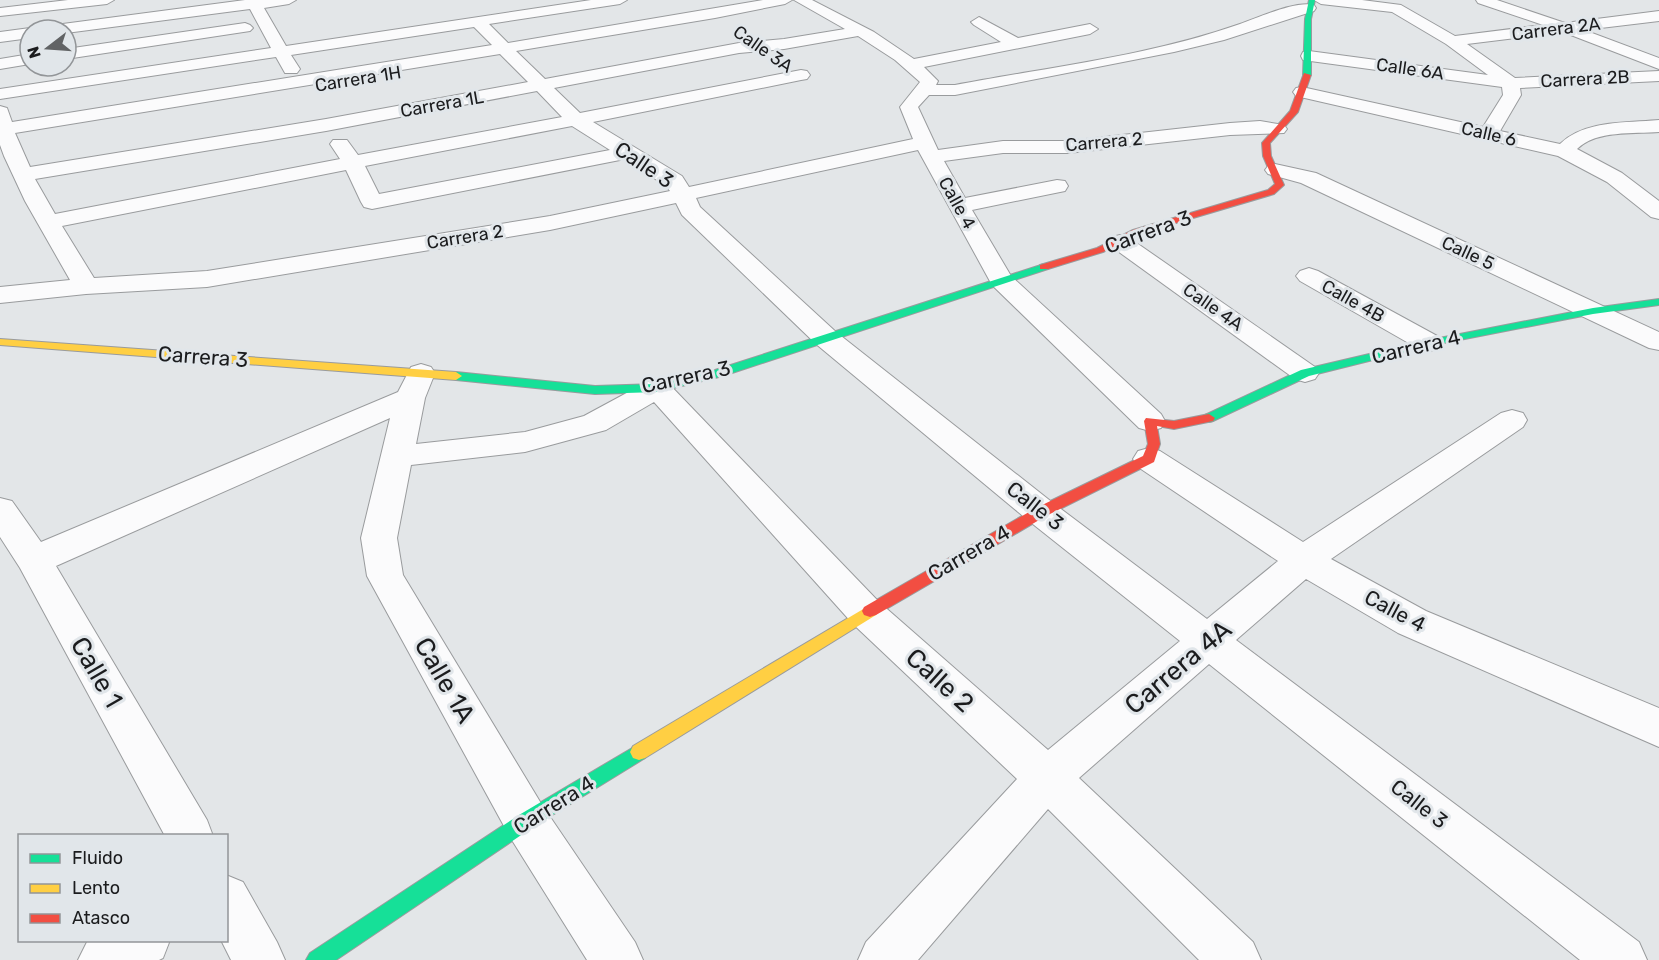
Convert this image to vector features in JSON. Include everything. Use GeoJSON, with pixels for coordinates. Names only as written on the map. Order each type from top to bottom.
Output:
{"type":"FeatureCollection","features":[{"type":"Feature","properties":{"kind":"street"},"geometry":{"type":"LineString","coordinates":[[0,12],[107,0]]}},
{"type":"Feature","properties":{"kind":"street"},"geometry":{"type":"LineString","coordinates":[[78,27],[254,2],[289,0]]}},
{"type":"Feature","properties":{"kind":"street"},"geometry":{"type":"LineString","coordinates":[[0,94],[620,0]]}},
{"type":"Feature","properties":{"kind":"street","name":"Calle 3A"},"geometry":{"type":"LineString","coordinates":[[576,120],[787,66],[698,0]]}},
{"type":"Feature","properties":{"kind":"street","name":"Carrera 1H"},"geometry":{"type":"LineString","coordinates":[[2,130],[305,94],[506,52],[703,20],[715,14],[785,0]]}},
{"type":"Feature","properties":{"kind":"street"},"geometry":{"type":"LineString","coordinates":[[801,0],[859,31],[912,64],[929,81],[926,90],[955,90],[1177,47],[1222,36],[1314,3],[1396,8],[1452,41],[1510,82],[1512,95],[1488,134]]}},
{"type":"Feature","properties":{"kind":"street"},"geometry":{"type":"LineString","coordinates":[[1483,0],[1659,64]]}},
{"type":"Feature","properties":{"kind":"street"},"geometry":{"type":"LineString","coordinates":[[254,2],[305,94],[352,161],[372,202],[627,153]]}},
{"type":"Feature","properties":{"kind":"street"},"geometry":{"type":"LineString","coordinates":[[1275,170],[1267,156],[1266,143],[1277,129],[1289,120],[1302,92],[1309,56],[1314,3]]}},
{"type":"Feature","properties":{"kind":"street","name":"Carrera 2A"},"geometry":{"type":"LineString","coordinates":[[1452,41],[1568,29],[1659,16]]}},
{"type":"Feature","properties":{"kind":"street"},"geometry":{"type":"LineString","coordinates":[[912,64],[1015,35],[1090,29],[1066,18],[1056,20]]}},
{"type":"Feature","properties":{"kind":"street"},"geometry":{"type":"LineString","coordinates":[[979,22],[993,31],[1015,35]]}},
{"type":"Feature","properties":{"kind":"street","name":"Calle 3"},"geometry":{"type":"LineString","coordinates":[[479,23],[576,120],[674,181],[684,195],[690,210],[826,338],[1041,512],[1621,960]]}},
{"type":"Feature","properties":{"kind":"street"},"geometry":{"type":"LineString","coordinates":[[78,52],[267,25]]}},
{"type":"Feature","properties":{"kind":"street","name":"Carrera 1L"},"geometry":{"type":"LineString","coordinates":[[24,174],[326,125],[760,46],[859,31]]}},
{"type":"Feature","properties":{"kind":"street"},"geometry":{"type":"LineString","coordinates":[[0,37],[18,35]]}},
{"type":"Feature","properties":{"kind":"street","name":"Calle 6A"},"geometry":{"type":"LineString","coordinates":[[1309,56],[1510,82]]}},
{"type":"Feature","properties":{"kind":"street"},"geometry":{"type":"LineString","coordinates":[[0,64],[18,61]]}},
{"type":"Feature","properties":{"kind":"street","name":"Carrera 2B"},"geometry":{"type":"LineString","coordinates":[[1510,82],[1659,76]]}},
{"type":"Feature","properties":{"kind":"street","name":"Calle 4"},"geometry":{"type":"LineString","coordinates":[[926,90],[913,100],[909,107],[928,150],[1001,280],[1150,421]]}},
{"type":"Feature","properties":{"kind":"street","name":"Calle 6"},"geometry":{"type":"LineString","coordinates":[[1302,92],[1564,151],[1590,161],[1622,181],[1659,212]]}},
{"type":"Feature","properties":{"kind":"street"},"geometry":{"type":"LineString","coordinates":[[48,222],[352,161],[576,120]]}},
{"type":"Feature","properties":{"kind":"street"},"geometry":{"type":"LineString","coordinates":[[1564,151],[1577,138],[1601,130],[1659,126]]}},
{"type":"Feature","properties":{"kind":"street","name":"Carrera 2"},"geometry":{"type":"LineString","coordinates":[[0,295],[86,286],[207,279],[550,224],[684,195],[928,150],[1068,147],[1230,129],[1260,127],[1277,129]]}},
{"type":"Feature","properties":{"kind":"street"},"geometry":{"type":"LineString","coordinates":[[2,130],[48,222],[86,286]]}},
{"type":"Feature","properties":{"kind":"street","name":"Carrera 3"},"geometry":{"type":"LineString","coordinates":[[0,342],[416,386],[595,390],[657,388],[719,373],[1001,280],[1078,258],[1120,242],[1136,232],[1271,192],[1280,185],[1275,170]]}},
{"type":"Feature","properties":{"kind":"street","name":"Calle 5"},"geometry":{"type":"LineString","coordinates":[[1275,170],[1308,178],[1659,342]]}},
{"type":"Feature","properties":{"kind":"street"},"geometry":{"type":"LineString","coordinates":[[958,206],[1057,186]]}},
{"type":"Feature","properties":{"kind":"street","name":"Calle 4A"},"geometry":{"type":"LineString","coordinates":[[1120,242],[1305,373]]}},
{"type":"Feature","properties":{"kind":"street","name":"Calle 4B"},"geometry":{"type":"LineString","coordinates":[[1309,276],[1429,343]]}},
{"type":"Feature","properties":{"kind":"street","name":"Carrera 4"},"geometry":{"type":"LineString","coordinates":[[1150,421],[1174,425],[1208,418],[1305,373],[1429,343],[1593,311],[1659,302]]}},
{"type":"Feature","properties":{"kind":"street"},"geometry":{"type":"LineString","coordinates":[[34,560],[416,386]]}},
{"type":"Feature","properties":{"kind":"street","name":"Calle 1A"},"geometry":{"type":"LineString","coordinates":[[416,386],[397,456],[379,538],[386,576],[526,821],[617,960]]}},
{"type":"Feature","properties":{"kind":"street"},"geometry":{"type":"LineString","coordinates":[[397,456],[461,451],[525,442],[595,423],[657,388]]}},
{"type":"Feature","properties":{"kind":"street","name":"Calle 2"},"geometry":{"type":"LineString","coordinates":[[657,388],[866,613],[1047,778],[1235,960]]}},
{"type":"Feature","properties":{"kind":"street","name":"Carrera 4A"},"geometry":{"type":"LineString","coordinates":[[884,960],[1047,778],[1303,560],[1512,420]]}},
{"type":"Feature","properties":{"kind":"street"},"geometry":{"type":"LineString","coordinates":[[1149,459],[1154,444],[1150,421]]}},
{"type":"Feature","properties":{"kind":"street","name":"Calle 4"},"geometry":{"type":"LineString","coordinates":[[1149,459],[1303,560],[1412,622],[1659,728]]}},
{"type":"Feature","properties":{"kind":"street","name":"Carrera 4"},"geometry":{"type":"LineString","coordinates":[[317,960],[526,821],[866,613],[1041,512],[1149,459]]}},
{"type":"Feature","properties":{"kind":"street","name":"Calle 1"},"geometry":{"type":"LineString","coordinates":[[0,510],[34,560],[189,834]]}},
{"type":"Feature","properties":{"kind":"street"},"geometry":{"type":"LineString","coordinates":[[228,903],[260,960]]}},
{"type":"Feature","properties":{"kind":"street"},"geometry":{"type":"LineString","coordinates":[[104,960],[142,942]]}},
{"type":"Feature","properties":{"kind":"traffic: fast"},"geometry":{"type":"LineString","coordinates":[[1307,75],[1308,19],[1312,0]]}},
{"type":"Feature","properties":{"kind":"traffic: fast"},"geometry":{"type":"LineString","coordinates":[[456,376],[595,390],[657,388],[719,373],[1044,267]]}},
{"type":"Feature","properties":{"kind":"traffic: fast"},"geometry":{"type":"LineString","coordinates":[[1209,418],[1305,373],[1429,343],[1593,311],[1659,302]]}},
{"type":"Feature","properties":{"kind":"traffic: fast"},"geometry":{"type":"LineString","coordinates":[[317,960],[526,821],[639,752]]}},
{"type":"Feature","properties":{"kind":"traffic: slow"},"geometry":{"type":"LineString","coordinates":[[0,342],[456,376]]}},
{"type":"Feature","properties":{"kind":"traffic: slow"},"geometry":{"type":"LineString","coordinates":[[639,752],[870,611]]}},
{"type":"Feature","properties":{"kind":"traffic: jam"},"geometry":{"type":"LineString","coordinates":[[1044,267],[1100,250],[1136,232],[1271,192],[1280,185],[1267,156],[1266,143],[1294,112],[1307,75]]}},
{"type":"Feature","properties":{"kind":"traffic: jam"},"geometry":{"type":"LineString","coordinates":[[870,611],[1041,512],[1149,459],[1154,444],[1150,421],[1174,425],[1209,418]]}}]}
